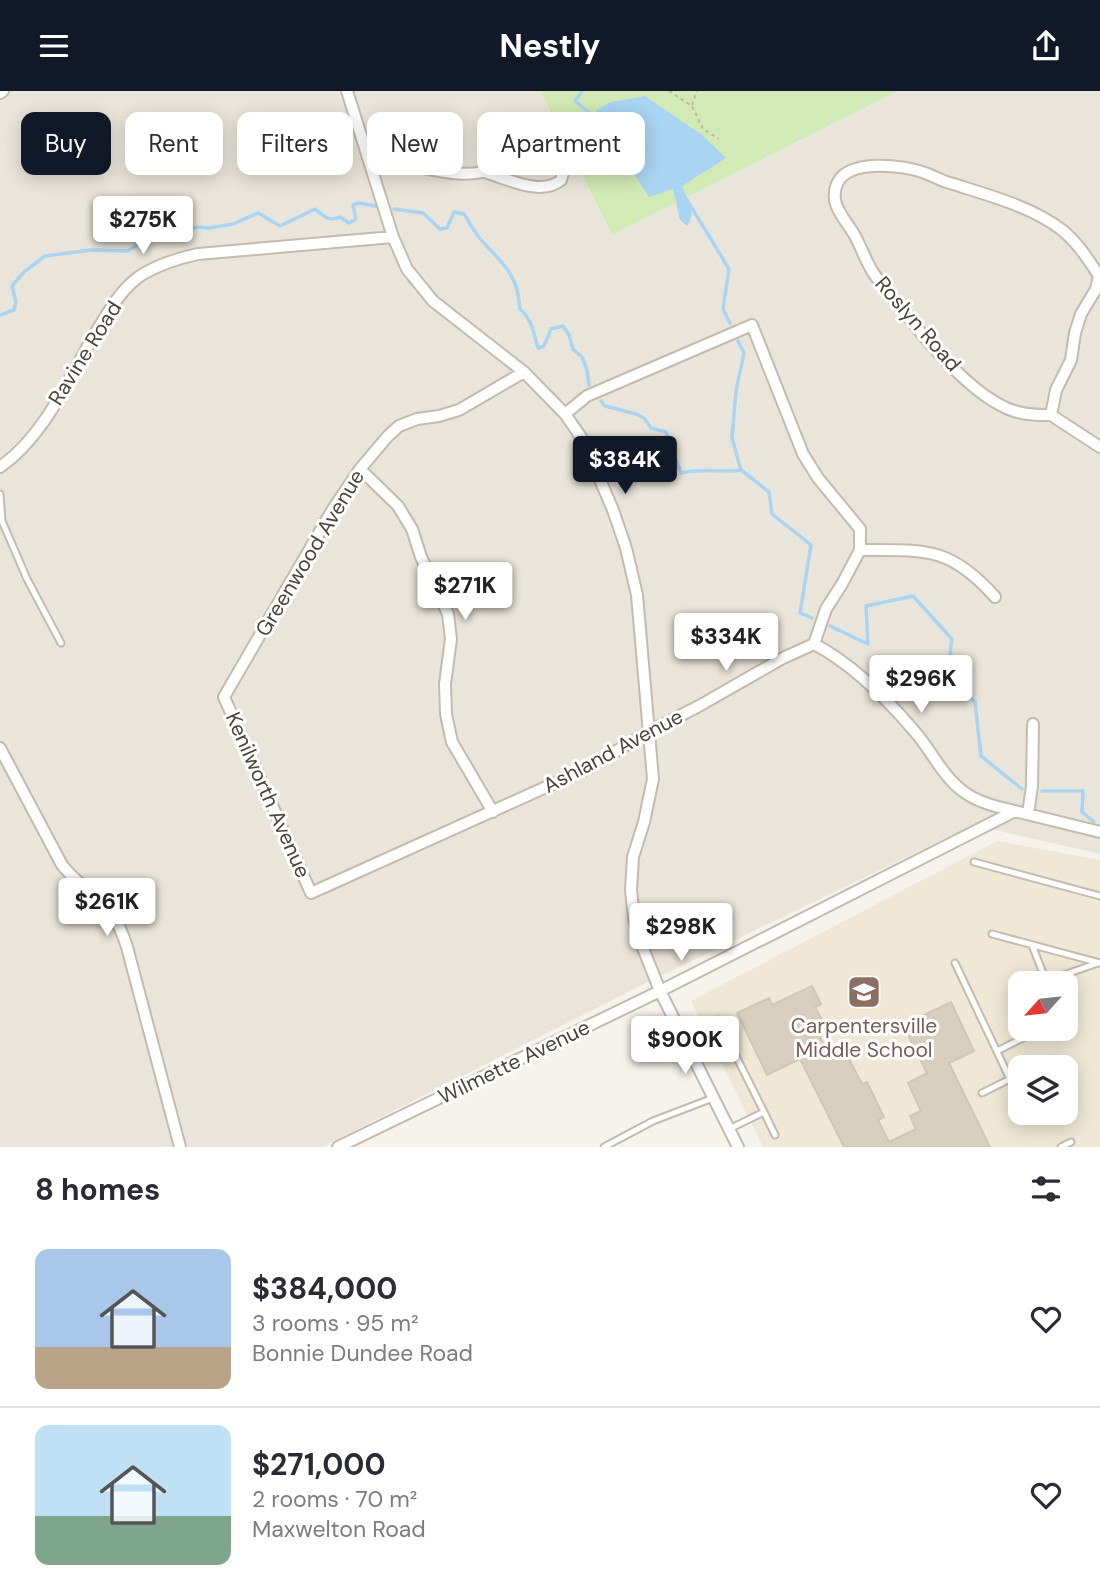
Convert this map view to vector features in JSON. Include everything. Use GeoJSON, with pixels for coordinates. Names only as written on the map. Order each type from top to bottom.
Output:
{"type":"FeatureCollection","features":[{"type":"Feature","properties":{"kind":"street"},"geometry":{"type":"LineString","coordinates":[[347,91],[393,237],[407,269],[433,301],[524,372],[565,414],[583,440],[594,464],[626,548],[637,595],[653,779],[644,823],[633,857],[631,890],[634,918],[640,943],[660,991],[738,1147]]}},
{"type":"Feature","properties":{"kind":"street"},"geometry":{"type":"LineString","coordinates":[[537,142],[545,145],[564,170],[561,180],[548,187],[528,185],[484,172],[499,166],[528,145],[537,142]]}},
{"type":"Feature","properties":{"kind":"street"},"geometry":{"type":"LineString","coordinates":[[366,151],[457,175],[477,173]]}},
{"type":"Feature","properties":{"kind":"street","name":"Roslyn Road"},"geometry":{"type":"LineString","coordinates":[[1099,276],[1076,242],[1044,218],[924,172],[869,165],[847,172],[837,184],[833,196],[875,276],[936,350],[990,398],[1012,411],[1030,415],[1051,415],[1100,446]]}},
{"type":"Feature","properties":{"kind":"street","name":"Ravine Road"},"geometry":{"type":"LineString","coordinates":[[0,467],[16,454],[45,417],[108,312],[123,291],[142,275],[177,258],[198,254],[393,237]]}},
{"type":"Feature","properties":{"kind":"street"},"geometry":{"type":"LineString","coordinates":[[1051,415],[1056,390],[1071,360],[1081,314],[1096,289],[1099,276]]}},
{"type":"Feature","properties":{"kind":"street"},"geometry":{"type":"LineString","coordinates":[[565,414],[587,397],[752,325],[803,454],[818,478],[860,529],[860,550],[826,609],[814,644],[848,666],[883,697],[917,734],[956,786],[976,800],[1100,832]]}},
{"type":"Feature","properties":{"kind":"street","name":"Greenwood Avenue"},"geometry":{"type":"LineString","coordinates":[[224,698],[333,509],[360,469],[388,436],[399,426],[416,419],[459,410],[524,372]]}},
{"type":"Feature","properties":{"kind":"street"},"geometry":{"type":"LineString","coordinates":[[360,469],[398,506],[412,529],[421,557],[449,614],[451,639],[445,684],[446,714],[452,742],[493,812]]}},
{"type":"Feature","properties":{"kind":"street"},"geometry":{"type":"LineString","coordinates":[[860,550],[909,550],[943,555],[979,579],[995,597]]}},
{"type":"Feature","properties":{"kind":"street","name":"Ashland Avenue"},"geometry":{"type":"LineString","coordinates":[[311,893],[586,769],[783,658],[814,644]]}},
{"type":"Feature","properties":{"kind":"street","name":"Kenilworth Avenue"},"geometry":{"type":"LineString","coordinates":[[224,698],[311,893]]}},
{"type":"Feature","properties":{"kind":"street"},"geometry":{"type":"LineString","coordinates":[[1028,814],[1032,786],[1033,724]]}},
{"type":"Feature","properties":{"kind":"street"},"geometry":{"type":"LineString","coordinates":[[0,748],[62,865],[73,880],[110,912],[121,929],[180,1147]]}},
{"type":"Feature","properties":{"kind":"street","name":"Wilmette Avenue"},"geometry":{"type":"LineString","coordinates":[[338,1147],[660,991],[1015,811]]}},
{"type":"Feature","properties":{"kind":"lane"},"geometry":{"type":"LineString","coordinates":[[0,494],[2,521],[27,579],[61,643]]}},
{"type":"Feature","properties":{"kind":"lane"},"geometry":{"type":"LineString","coordinates":[[974,862],[1100,897]]}},
{"type":"Feature","properties":{"kind":"lane"},"geometry":{"type":"LineString","coordinates":[[992,934],[1100,963]]}},
{"type":"Feature","properties":{"kind":"lane"},"geometry":{"type":"LineString","coordinates":[[1032,944],[1045,981],[1100,963]]}},
{"type":"Feature","properties":{"kind":"lane"},"geometry":{"type":"LineString","coordinates":[[955,963],[1008,1075]]}},
{"type":"Feature","properties":{"kind":"lane"},"geometry":{"type":"LineString","coordinates":[[718,1020],[775,1135]]}},
{"type":"Feature","properties":{"kind":"lane"},"geometry":{"type":"LineString","coordinates":[[997,1051],[1017,1041]]}},
{"type":"Feature","properties":{"kind":"lane"},"geometry":{"type":"LineString","coordinates":[[982,1093],[1008,1080]]}},
{"type":"Feature","properties":{"kind":"lane"},"geometry":{"type":"LineString","coordinates":[[604,1147],[653,1121],[713,1097]]}},
{"type":"Feature","properties":{"kind":"lane"},"geometry":{"type":"LineString","coordinates":[[729,1129],[764,1112]]}},
{"type":"Feature","properties":{"kind":"lane"},"geometry":{"type":"LineString","coordinates":[[1061,1147],[1071,1142]]}},
{"type":"Feature","properties":{"kind":"path"},"geometry":{"type":"LineString","coordinates":[[669,91],[692,106],[704,129],[719,139]]}},
{"type":"Feature","properties":{"kind":"path"},"geometry":{"type":"LineString","coordinates":[[692,106],[697,91]]}},
{"type":"Feature","properties":{"kind":"shaded area"},"geometry":{"type":"Polygon","coordinates":[[[0,91],[540,91],[550,112],[477,112],[477,175],[582,175],[612,235],[898,91],[1100,91],[1100,854],[973,825],[644,984],[322,1147],[0,1147],[0,91]]]}},
{"type":"Feature","properties":{"kind":"shaded area","name":"Carpentersville Middle School"},"geometry":{"type":"Polygon","coordinates":[[[997,841],[1100,860],[1100,1147],[763,1147],[691,1001],[997,841]]]}},
{"type":"Feature","properties":{"kind":"green space"},"geometry":{"type":"Polygon","coordinates":[[[540,91],[898,91],[612,235],[582,175],[645,175],[645,112],[550,112],[540,91]]]}},
{"type":"Feature","properties":{"kind":"water"},"geometry":{"type":"Polygon","coordinates":[[[645,96],[702,135],[726,158],[682,186],[692,211],[687,226],[680,220],[673,189],[649,197],[635,175],[645,175],[645,112],[596,112],[611,102],[645,96]]]}},
{"type":"Feature","properties":{"kind":"building"},"geometry":{"type":"Polygon","coordinates":[[[812,986],[821,1004],[815,1007],[821,1018],[815,1021],[814,1025],[824,1045],[831,1042],[834,1049],[842,1045],[862,1084],[867,1082],[884,1117],[878,1120],[889,1142],[916,1129],[910,1116],[921,1111],[908,1083],[927,1073],[903,1025],[951,1002],[974,1051],[949,1063],[990,1147],[844,1147],[800,1059],[767,1075],[737,1013],[769,998],[772,1005],[812,986]]]}},
{"type":"Feature","properties":{"kind":"waterway"},"geometry":{"type":"LineString","coordinates":[[582,91],[575,101],[588,112]]}},
{"type":"Feature","properties":{"kind":"waterway"},"geometry":{"type":"LineString","coordinates":[[687,200],[729,269],[723,309],[730,323]]}},
{"type":"Feature","properties":{"kind":"waterway"},"geometry":{"type":"LineString","coordinates":[[0,315],[14,310],[16,302],[12,286],[24,272],[45,256],[91,250],[127,251],[143,242],[148,233],[158,231],[172,237],[197,227],[233,224],[258,213],[280,226],[315,209],[327,218],[340,217],[349,223],[356,219],[353,205],[359,203],[376,206]]}},
{"type":"Feature","properties":{"kind":"waterway"},"geometry":{"type":"LineString","coordinates":[[394,209],[423,213],[440,229],[447,228],[454,212],[464,214],[513,279],[520,309],[530,322],[538,348],[544,346],[551,329],[563,326],[573,349],[582,357],[589,385]]}},
{"type":"Feature","properties":{"kind":"waterway"},"geometry":{"type":"LineString","coordinates":[[738,341],[744,353],[736,391],[732,438],[741,470],[769,492],[772,514],[811,545],[800,613],[812,618]]}},
{"type":"Feature","properties":{"kind":"waterway"},"geometry":{"type":"LineString","coordinates":[[601,401],[605,406],[636,414],[644,418],[651,428],[666,432],[681,473],[741,470]]}},
{"type":"Feature","properties":{"kind":"waterway"},"geometry":{"type":"LineString","coordinates":[[830,626],[868,644],[866,606],[913,596],[952,639],[951,667],[956,681],[975,702],[981,756],[1022,789]]}},
{"type":"Feature","properties":{"kind":"waterway"},"geometry":{"type":"LineString","coordinates":[[1042,791],[1083,791],[1082,812],[1094,822]]}},
{"type":"Feature","properties":{"kind":"place","name":"Carpentersville Middle School"},"geometry":{"type":"Point","coordinates":[864,992]}}]}
